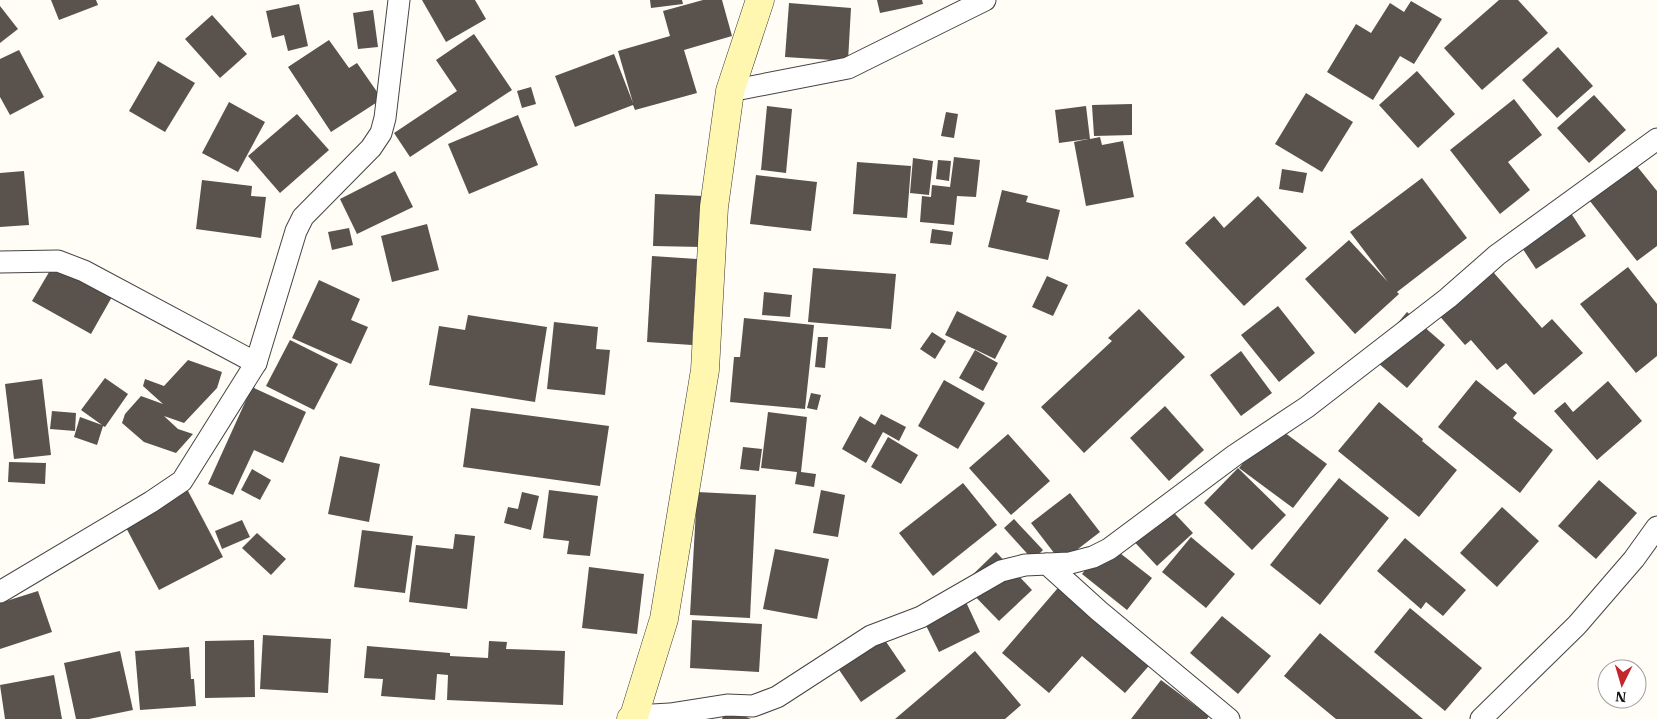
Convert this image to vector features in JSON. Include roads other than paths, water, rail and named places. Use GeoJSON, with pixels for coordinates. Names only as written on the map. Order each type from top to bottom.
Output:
{"type":"FeatureCollection","features":[{"type":"Feature","properties":{"kind":"street"},"geometry":{"type":"LineString","coordinates":[[0,592],[182,481],[256,363],[296,231],[303,217],[371,148],[381,133],[385,118],[399,0]]}},
{"type":"Feature","properties":{"kind":"street"},"geometry":{"type":"LineString","coordinates":[[760,0],[730,91],[714,207],[706,370],[664,619],[633,718],[727,705],[752,706],[777,697],[871,636],[921,617],[1001,571],[1025,565],[1070,563],[1093,557],[1109,548],[1235,456],[1307,407],[1448,298],[1497,254],[1657,140]]}},
{"type":"Feature","properties":{"kind":"street"},"geometry":{"type":"LineString","coordinates":[[730,91],[848,68],[985,0]]}},
{"type":"Feature","properties":{"kind":"street"},"geometry":{"type":"LineString","coordinates":[[0,262],[58,261],[84,270],[256,363]]}},
{"type":"Feature","properties":{"kind":"street"},"geometry":{"type":"LineString","coordinates":[[1481,719],[1577,624],[1634,559],[1657,527]]}},
{"type":"Feature","properties":{"kind":"street"},"geometry":{"type":"LineString","coordinates":[[1047,564],[1099,611],[1229,719]]}}]}
